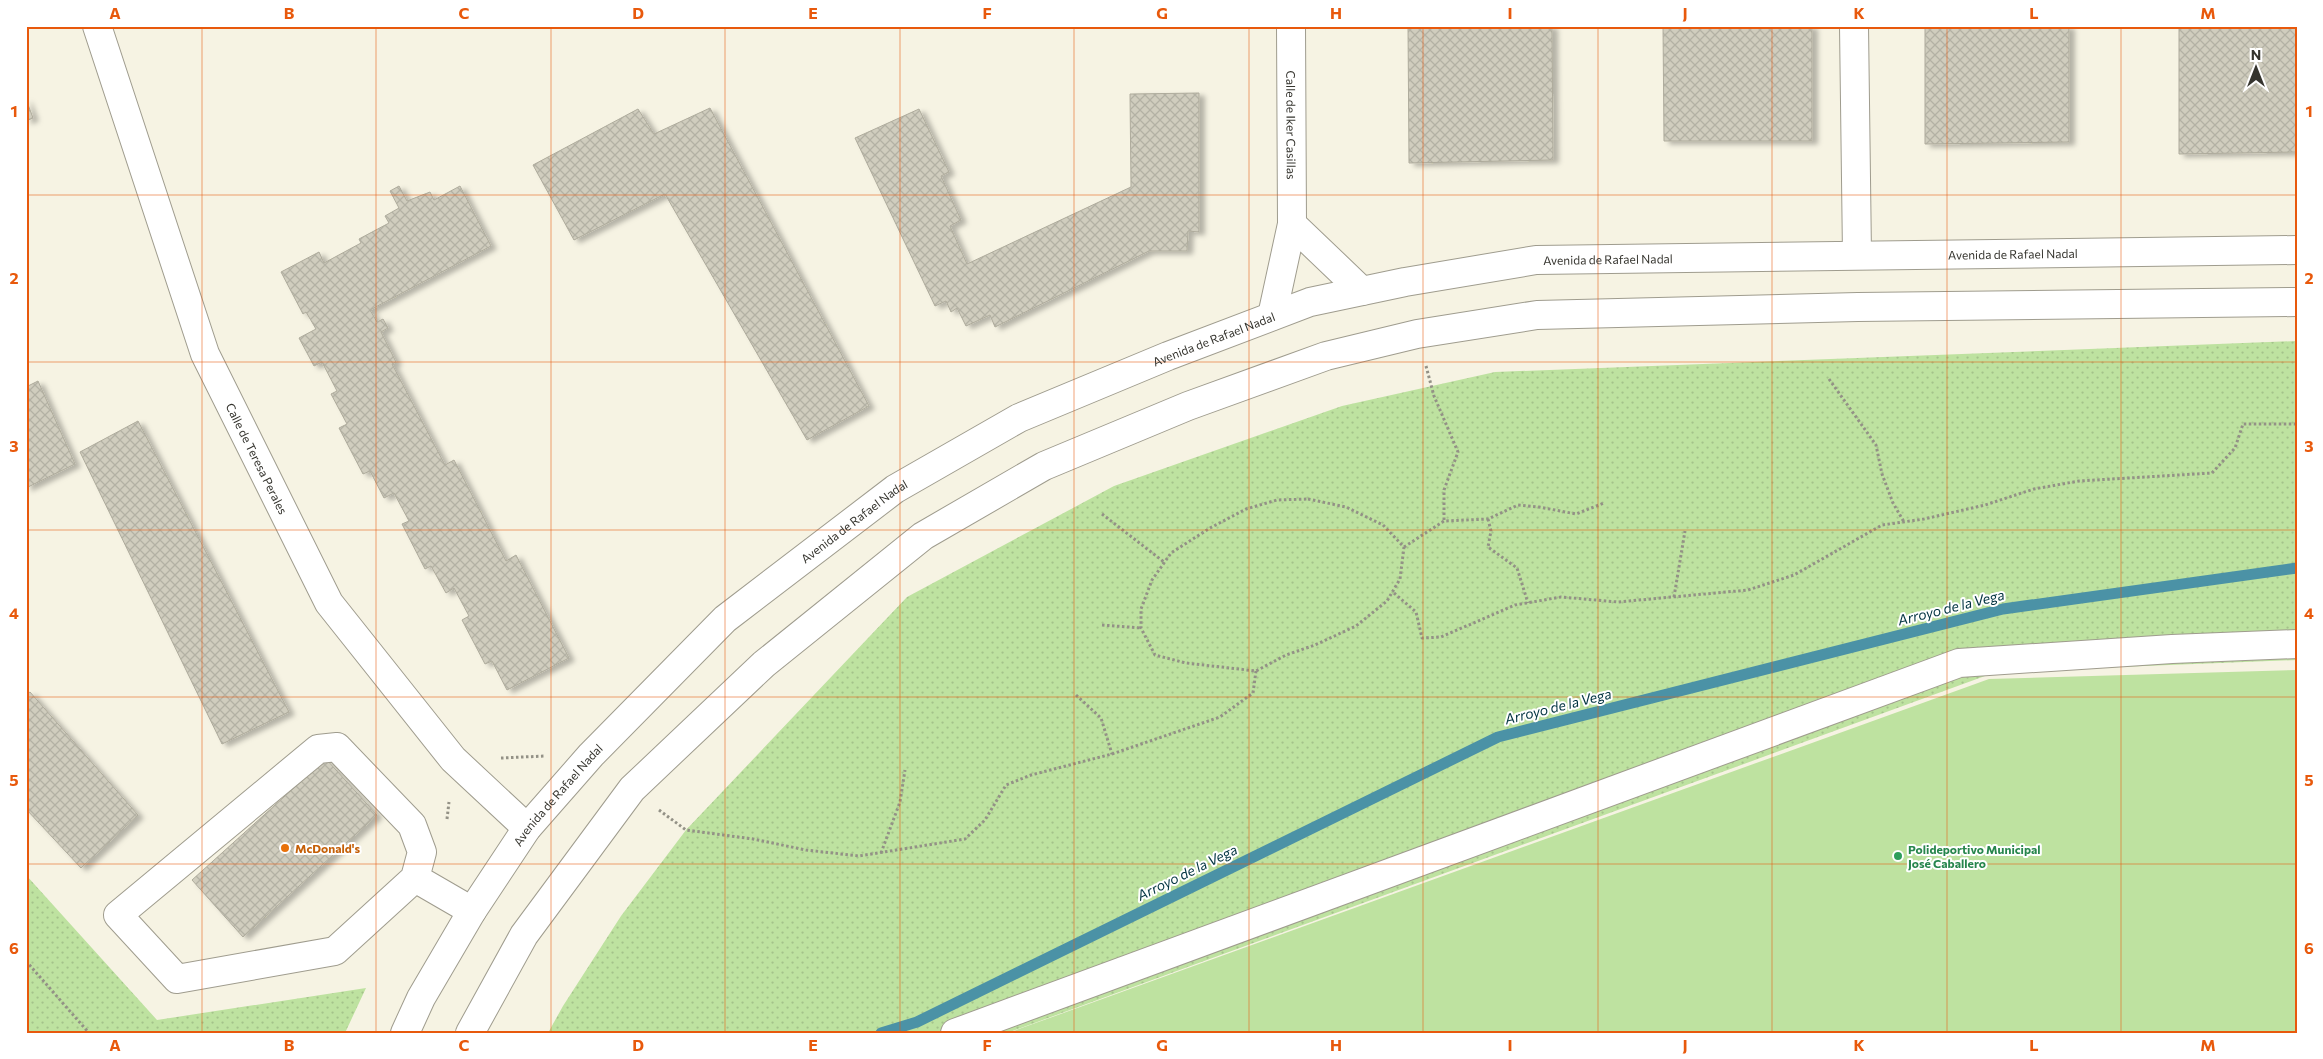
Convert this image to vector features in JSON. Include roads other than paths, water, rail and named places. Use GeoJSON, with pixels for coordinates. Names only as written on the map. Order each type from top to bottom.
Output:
{"type":"FeatureCollection","features":[{"type":"Feature","properties":{"kind":"street","name":"Calle de Teresa Perales"},"geometry":{"type":"LineString","coordinates":[[97,26],[204,354],[329,603],[453,759],[527,828]]}},
{"type":"Feature","properties":{"kind":"street","name":"Calle de Iker Casillas"},"geometry":{"type":"LineString","coordinates":[[1272,316],[1292,224],[1291,26]]}},
{"type":"Feature","properties":{"kind":"street"},"geometry":{"type":"LineString","coordinates":[[1854,26],[1857,255]]}},
{"type":"Feature","properties":{"kind":"street"},"geometry":{"type":"LineString","coordinates":[[1292,224],[1362,291]]}},
{"type":"Feature","properties":{"kind":"street","name":"Avenida de Rafael Nadal"},"geometry":{"type":"LineString","coordinates":[[405,1033],[421,998],[472,911],[527,828],[591,755],[725,620],[895,489],[1019,418],[1168,356],[1310,302],[1536,260],[2297,250]]}},
{"type":"Feature","properties":{"kind":"street"},"geometry":{"type":"LineString","coordinates":[[470,1033],[524,936],[632,789],[764,664],[922,536],[1044,466],[1188,406],[1326,356],[1417,334],[1537,316],[1858,307],[2297,302]]}},
{"type":"Feature","properties":{"kind":"street"},"geometry":{"type":"LineString","coordinates":[[955,1033],[1960,662],[2172,649],[2297,644]]}},
{"type":"Feature","properties":{"kind":"street"},"geometry":{"type":"LineString","coordinates":[[337,747],[412,825],[422,852],[415,878],[335,951],[178,979],[118,915],[318,749],[337,747]]}},
{"type":"Feature","properties":{"kind":"street"},"geometry":{"type":"LineString","coordinates":[[415,878],[472,911]]}},
{"type":"Feature","properties":{"kind":"waterway","name":"Arroyo de la Vega"},"geometry":{"type":"LineString","coordinates":[[881,1033],[917,1022],[1498,737],[2003,609],[2297,568]]}},
{"type":"Feature","properties":{"kind":"place","name":"McDonald's"},"geometry":{"type":"Point","coordinates":[285,848]}},
{"type":"Feature","properties":{"kind":"place","name":"Polideportivo Municipal José Caballero"},"geometry":{"type":"Point","coordinates":[1898,856]}}]}
